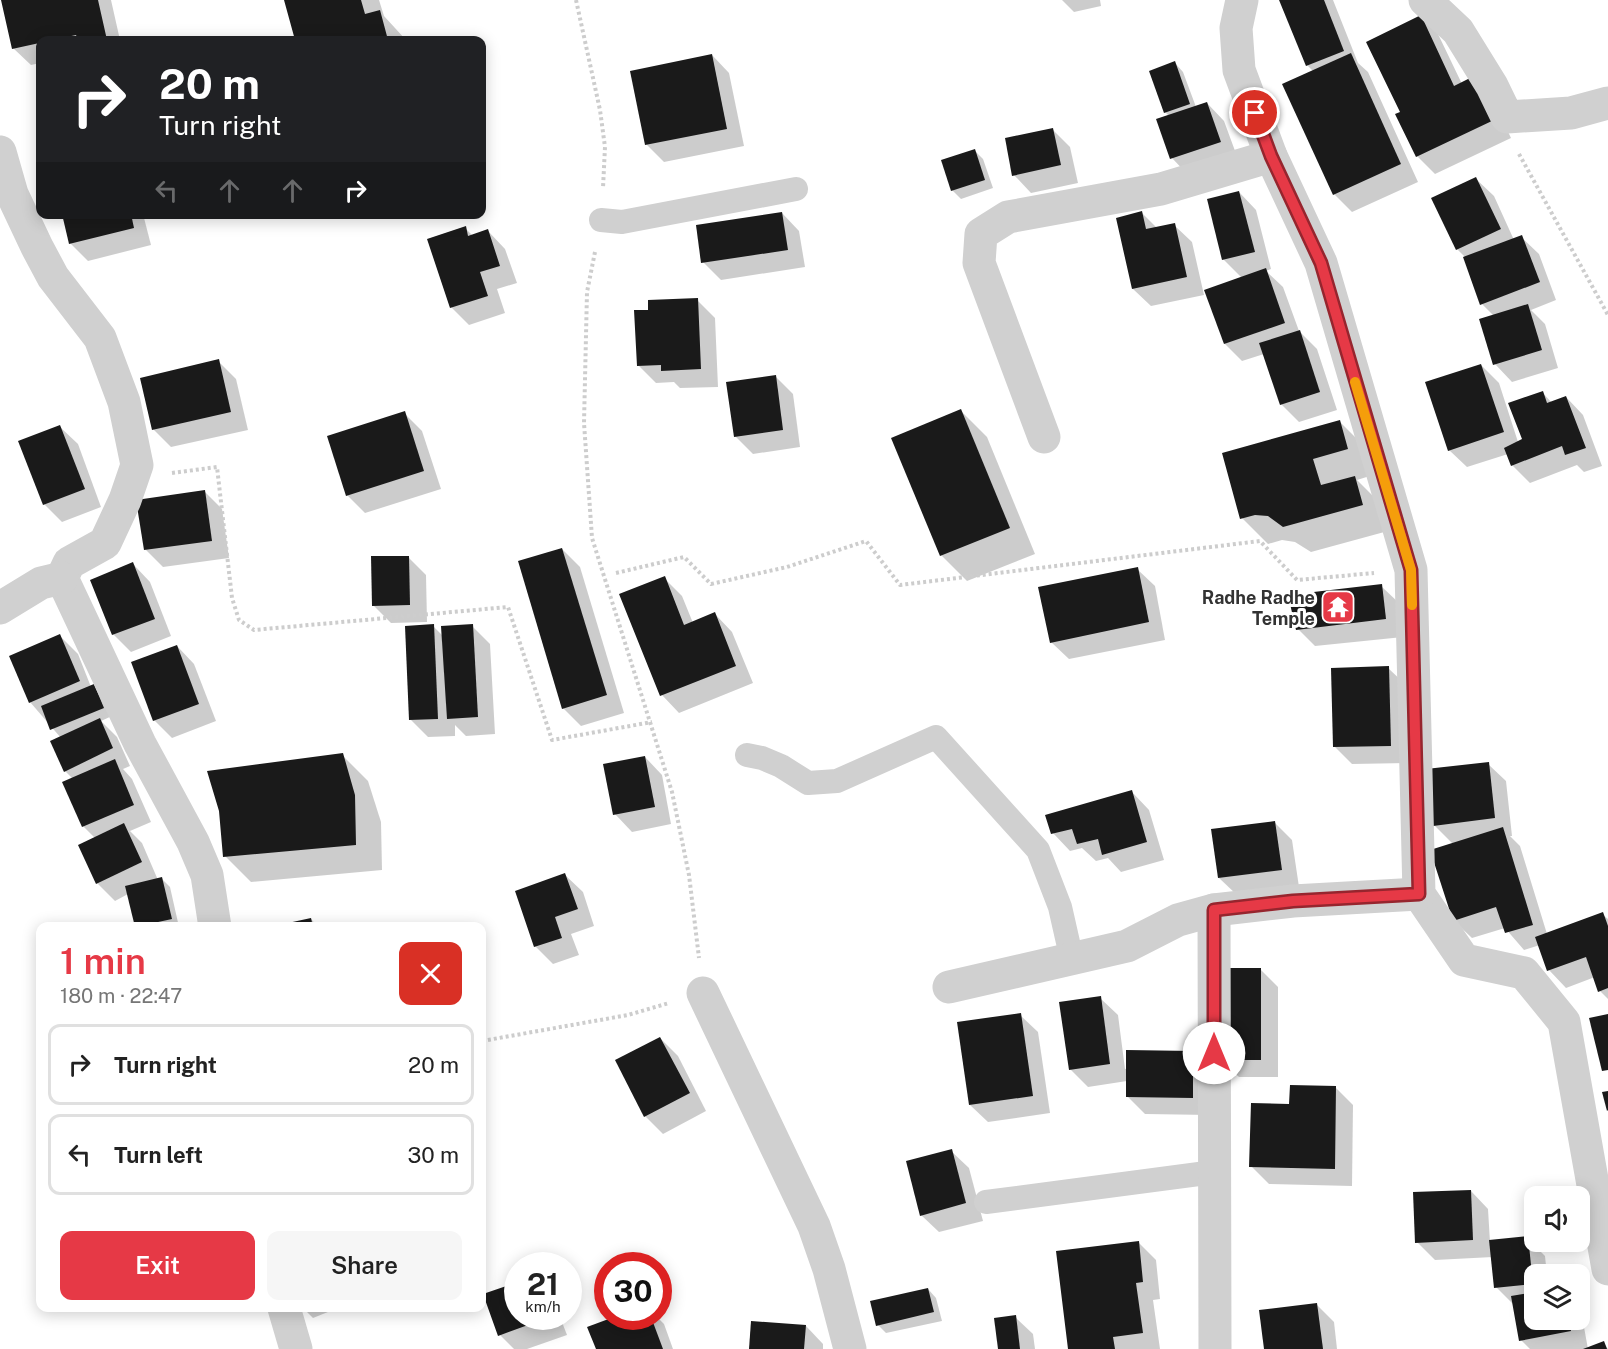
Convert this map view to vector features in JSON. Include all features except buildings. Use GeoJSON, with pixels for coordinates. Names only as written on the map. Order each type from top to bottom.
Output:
{"type":"FeatureCollection","features":[{"type":"Feature","properties":{"kind":"street"},"geometry":{"type":"LineString","coordinates":[[1242,0],[1236,28],[1239,70],[1271,156],[1321,263],[1411,570],[1419,894],[1464,960],[1524,973],[1564,1022],[1608,1269]]}},
{"type":"Feature","properties":{"kind":"street"},"geometry":{"type":"LineString","coordinates":[[1425,0],[1458,32],[1507,117],[1571,113],[1608,103]]}},
{"type":"Feature","properties":{"kind":"street"},"geometry":{"type":"LineString","coordinates":[[0,152],[6,195],[53,277],[100,338],[124,402],[137,465],[125,500],[105,543],[69,563],[62,578]]}},
{"type":"Feature","properties":{"kind":"street"},"geometry":{"type":"LineString","coordinates":[[1044,437],[979,263],[981,234],[1008,217],[1161,189],[1271,156]]}},
{"type":"Feature","properties":{"kind":"street"},"geometry":{"type":"LineString","coordinates":[[0,608],[41,583],[62,578]]}},
{"type":"Feature","properties":{"kind":"street"},"geometry":{"type":"LineString","coordinates":[[62,578],[140,744],[193,842],[207,875],[214,922]]}},
{"type":"Feature","properties":{"kind":"street"},"geometry":{"type":"LineString","coordinates":[[949,987],[1127,946],[1178,920],[1214,910],[1293,901],[1419,894]]}},
{"type":"Feature","properties":{"kind":"street"},"geometry":{"type":"LineString","coordinates":[[1214,910],[1215,1349]]}},
{"type":"Feature","properties":{"kind":"street"},"geometry":{"type":"LineString","coordinates":[[703,993],[814,1226],[830,1269],[850,1349]]}},
{"type":"Feature","properties":{"kind":"street"},"geometry":{"type":"LineString","coordinates":[[285,1312],[296,1349]]}},
{"type":"Feature","properties":{"kind":"lane"},"geometry":{"type":"LineString","coordinates":[[601,220],[622,222],[796,189]]}},
{"type":"Feature","properties":{"kind":"lane"},"geometry":{"type":"LineString","coordinates":[[747,755],[771,762],[808,783],[837,782],[936,737],[1038,850],[1060,907],[1072,960]]}},
{"type":"Feature","properties":{"kind":"lane"},"geometry":{"type":"LineString","coordinates":[[986,1202],[1214,1172]]}},
{"type":"Feature","properties":{"kind":"path"},"geometry":{"type":"LineString","coordinates":[[486,1040],[628,1015],[703,993],[689,875],[672,792],[652,722],[592,538],[584,423],[587,292],[601,220],[604,147],[600,110],[576,0]]}},
{"type":"Feature","properties":{"kind":"path"},"geometry":{"type":"LineString","coordinates":[[1507,117],[1514,146],[1608,315]]}},
{"type":"Feature","properties":{"kind":"path"},"geometry":{"type":"LineString","coordinates":[[137,465],[155,475],[217,467],[232,598],[239,620],[254,630],[508,607],[552,740],[652,722]]}},
{"type":"Feature","properties":{"kind":"path"},"geometry":{"type":"LineString","coordinates":[[616,573],[684,557],[711,584],[787,567],[866,541],[900,585],[1260,541],[1297,580],[1411,570]]}},
{"type":"Feature","properties":{"kind":"slow traffic"},"geometry":{"type":"LineString","coordinates":[[1355,382],[1411,570],[1412,605]]}},
{"type":"Feature","properties":{"kind":"place","name":"Radhe Radhe Temple"},"geometry":{"type":"Point","coordinates":[1338,607]}},
{"type":"Feature","properties":{"kind":"route"},"geometry":{"type":"LineString","coordinates":[[1214,1053],[1214,910],[1293,901],[1419,894],[1411,570],[1321,263],[1271,156],[1255,113]]}}]}
